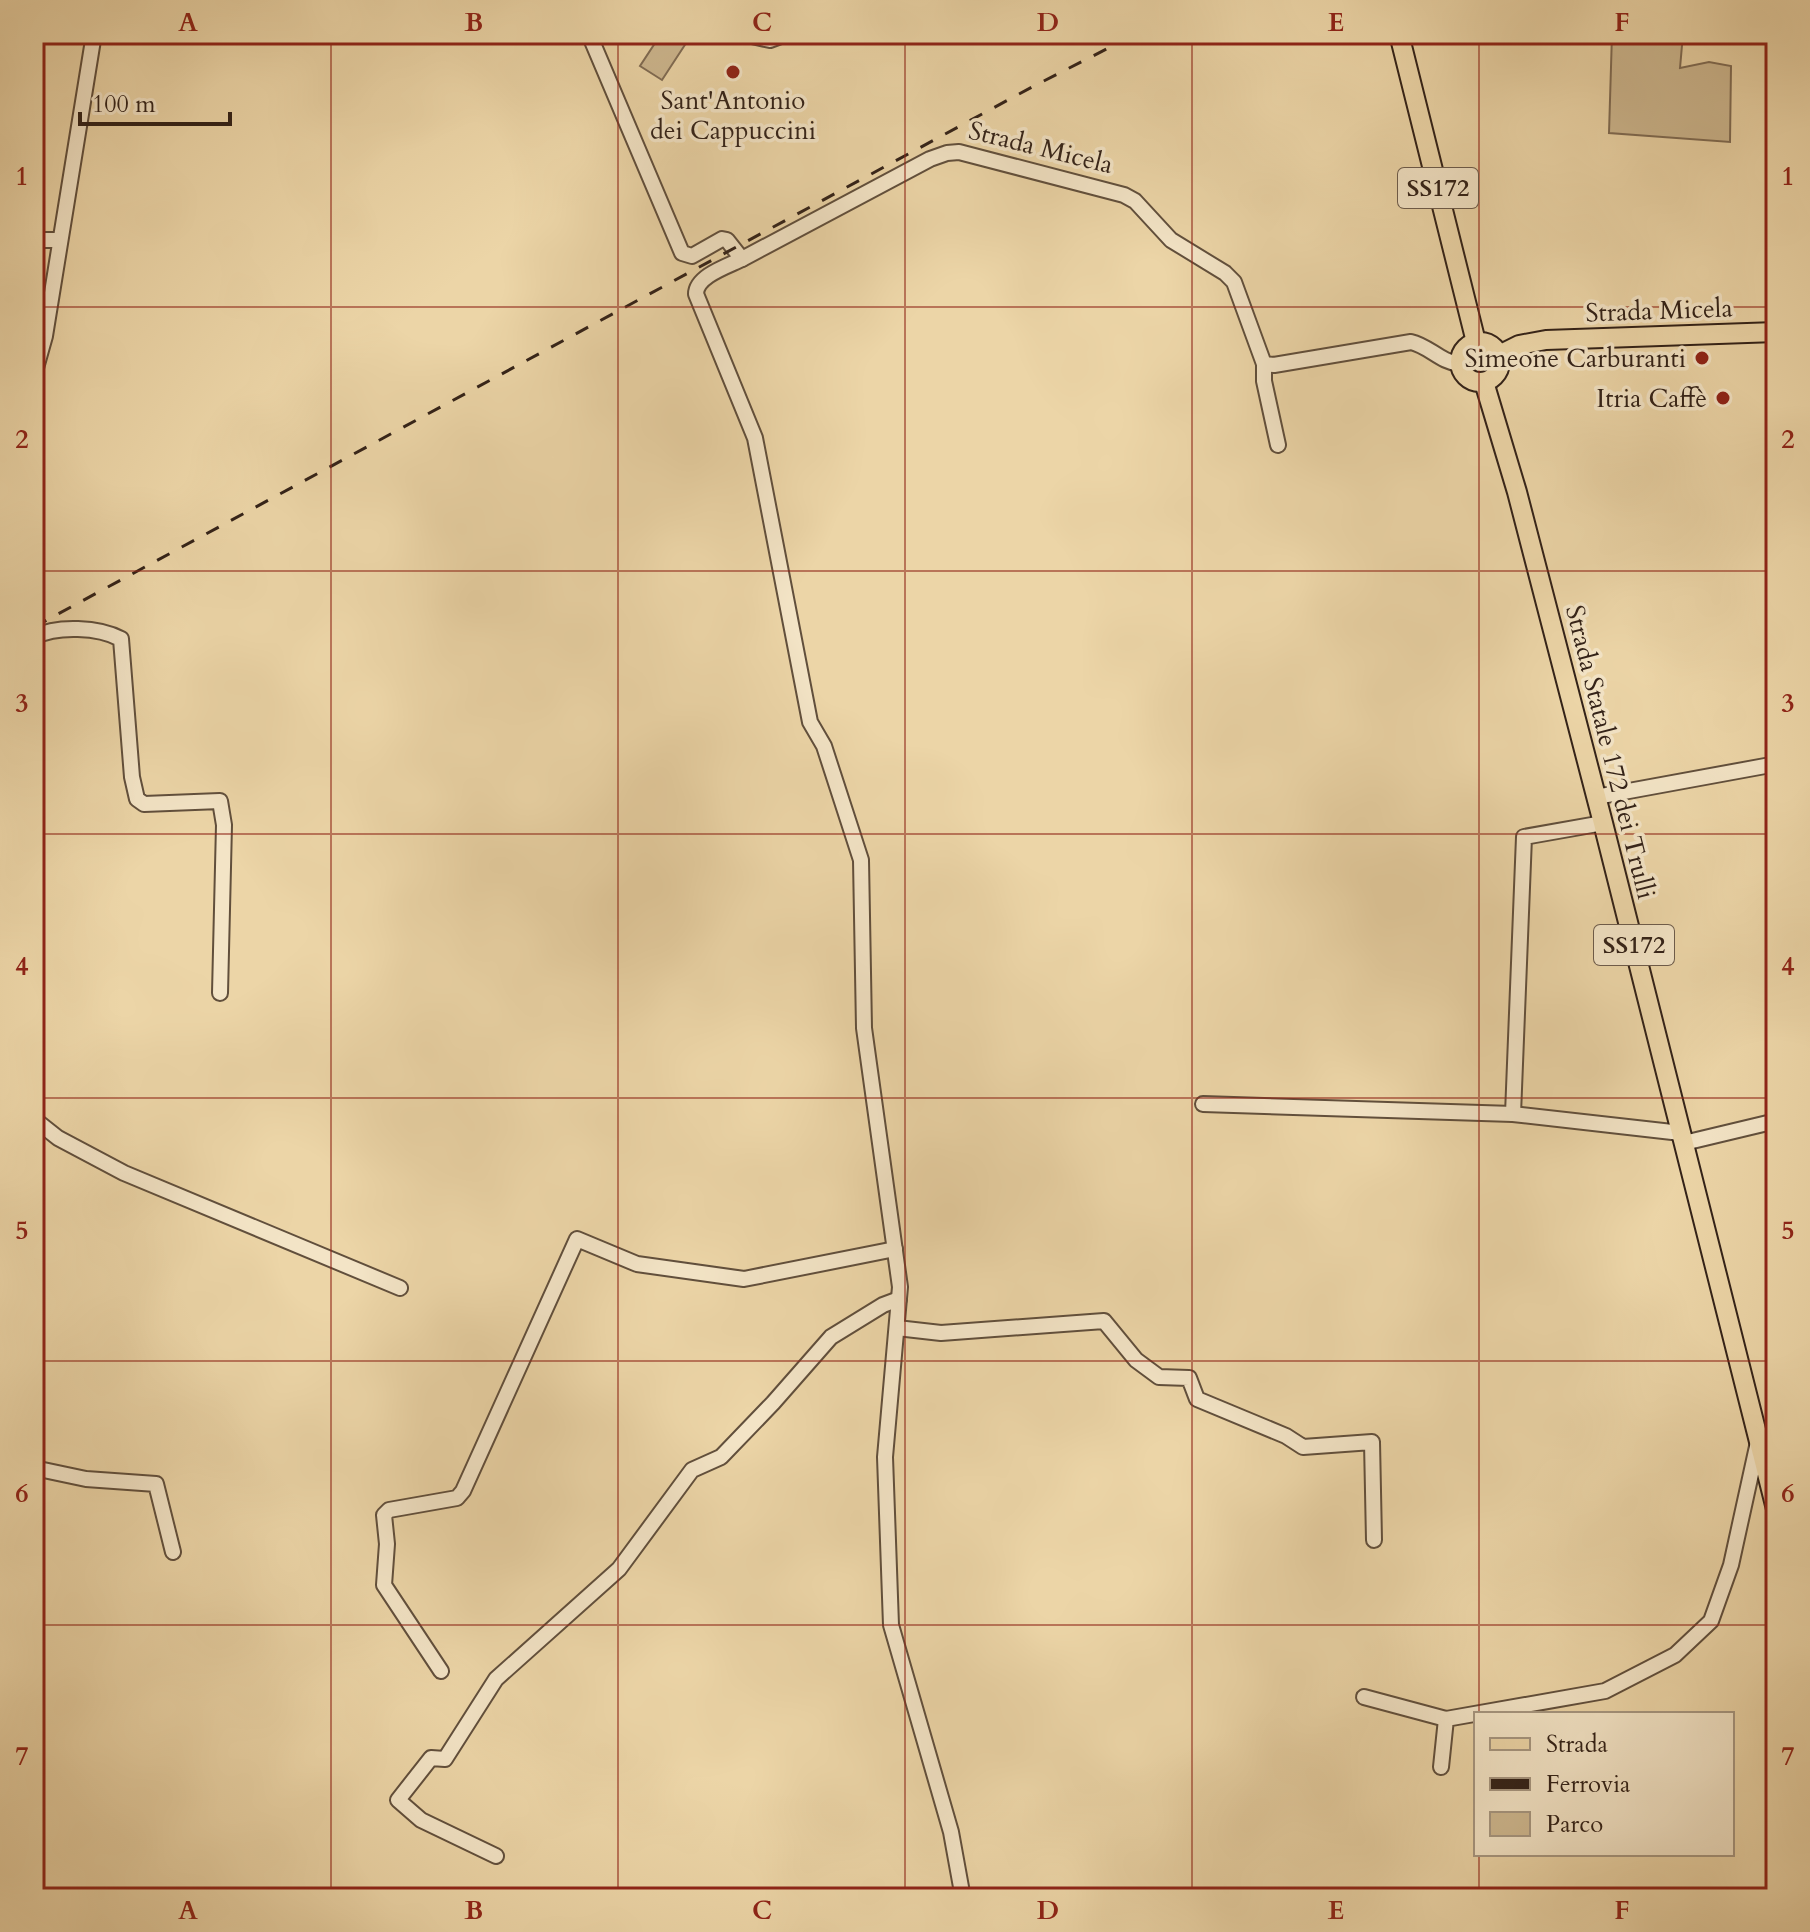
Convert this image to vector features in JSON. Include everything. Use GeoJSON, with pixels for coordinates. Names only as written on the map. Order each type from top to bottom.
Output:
{"type":"FeatureCollection","features":[{"type":"Feature","properties":{"kind":"main road","name":"SS172"},"geometry":{"type":"LineString","coordinates":[[1399,34],[1476,342]]}},
{"type":"Feature","properties":{"kind":"main road","name":"Strada Micela"},"geometry":{"type":"LineString","coordinates":[[1499,355],[1519,345],[1546,340],[1776,332]]}},
{"type":"Feature","properties":{"kind":"main road"},"geometry":{"type":"LineString","coordinates":[[1476,342],[1490,344],[1499,355],[1498,372],[1484,382],[1465,376],[1460,364],[1466,348],[1476,342]]}},
{"type":"Feature","properties":{"kind":"main road","name":"Strada Statale 172 dei Trulli"},"geometry":{"type":"LineString","coordinates":[[1484,382],[1517,492],[1603,823],[1776,1509]]}},
{"type":"Feature","properties":{"kind":"street"},"geometry":{"type":"LineString","coordinates":[[34,375],[45,336],[94,34]]}},
{"type":"Feature","properties":{"kind":"street"},"geometry":{"type":"LineString","coordinates":[[589,34],[682,253],[692,256],[722,239],[727,240],[742,259]]}},
{"type":"Feature","properties":{"kind":"street"},"geometry":{"type":"LineString","coordinates":[[743,34],[770,40],[786,34]]}},
{"type":"Feature","properties":{"kind":"street","name":"Strada Micela"},"geometry":{"type":"LineString","coordinates":[[963,1898],[951,1832],[891,1625],[885,1457],[900,1287],[864,1028],[861,860],[824,746],[810,722],[755,438],[696,288],[701,281],[930,159],[947,153],[977,155],[1105,189],[1135,201],[1171,240],[1225,273],[1234,282],[1264,364],[1264,381],[1278,445]]}},
{"type":"Feature","properties":{"kind":"street"},"geometry":{"type":"LineString","coordinates":[[34,240],[59,240]]}},
{"type":"Feature","properties":{"kind":"street"},"geometry":{"type":"LineString","coordinates":[[1264,364],[1274,365],[1411,342],[1438,358],[1460,364]]}},
{"type":"Feature","properties":{"kind":"street"},"geometry":{"type":"LineString","coordinates":[[34,637],[53,629],[67,628],[105,633],[121,639],[132,777],[137,799],[144,804],[220,801],[224,825],[220,993]]}},
{"type":"Feature","properties":{"kind":"street"},"geometry":{"type":"LineString","coordinates":[[1596,797],[1776,764]]}},
{"type":"Feature","properties":{"kind":"street"},"geometry":{"type":"LineString","coordinates":[[1513,1114],[1524,837],[1603,823]]}},
{"type":"Feature","properties":{"kind":"street"},"geometry":{"type":"LineString","coordinates":[[1203,1104],[1513,1114],[1683,1138],[1776,1121]]}},
{"type":"Feature","properties":{"kind":"street"},"geometry":{"type":"LineString","coordinates":[[34,1119],[58,1138],[124,1173],[400,1288]]}},
{"type":"Feature","properties":{"kind":"street"},"geometry":{"type":"LineString","coordinates":[[441,1671],[384,1585],[387,1544],[384,1515],[389,1510],[457,1498],[463,1491],[577,1239],[637,1264],[744,1279],[895,1249]]}},
{"type":"Feature","properties":{"kind":"street"},"geometry":{"type":"LineString","coordinates":[[496,1856],[431,1825],[398,1800],[431,1758],[445,1759],[496,1679],[619,1569],[692,1470],[721,1457],[831,1337],[899,1299]]}},
{"type":"Feature","properties":{"kind":"street"},"geometry":{"type":"LineString","coordinates":[[897,1328],[941,1333],[1104,1321],[1136,1360],[1159,1377],[1189,1378],[1197,1399],[1286,1436],[1303,1447],[1372,1442],[1374,1540]]}},
{"type":"Feature","properties":{"kind":"street"},"geometry":{"type":"LineString","coordinates":[[1486,1712],[1605,1691],[1675,1655],[1711,1621],[1731,1565],[1758,1442]]}},
{"type":"Feature","properties":{"kind":"street"},"geometry":{"type":"LineString","coordinates":[[34,1468],[86,1479],[156,1484],[173,1552]]}},
{"type":"Feature","properties":{"kind":"street"},"geometry":{"type":"LineString","coordinates":[[1364,1697],[1446,1719],[1474,1714]]}},
{"type":"Feature","properties":{"kind":"street"},"geometry":{"type":"LineString","coordinates":[[1441,1767],[1446,1719]]}},
{"type":"Feature","properties":{"kind":"green space"},"geometry":{"type":"Polygon","coordinates":[[[661,34],[692,34],[662,80],[640,66],[661,34]]]}},
{"type":"Feature","properties":{"kind":"green space"},"geometry":{"type":"Polygon","coordinates":[[[1612,34],[1683,34],[1680,68],[1709,62],[1731,66],[1730,142],[1609,133],[1612,34]]]}},
{"type":"Feature","properties":{"kind":"railway"},"geometry":{"type":"LineString","coordinates":[[34,627],[1032,87],[1136,34]]}},
{"type":"Feature","properties":{"kind":"place","name":"Sant'Antonio dei Cappuccini"},"geometry":{"type":"Point","coordinates":[733,72]}},
{"type":"Feature","properties":{"kind":"place","name":"Simeone Carburanti"},"geometry":{"type":"Point","coordinates":[1702,358]}},
{"type":"Feature","properties":{"kind":"place","name":"Itria Caffè"},"geometry":{"type":"Point","coordinates":[1723,398]}}]}
